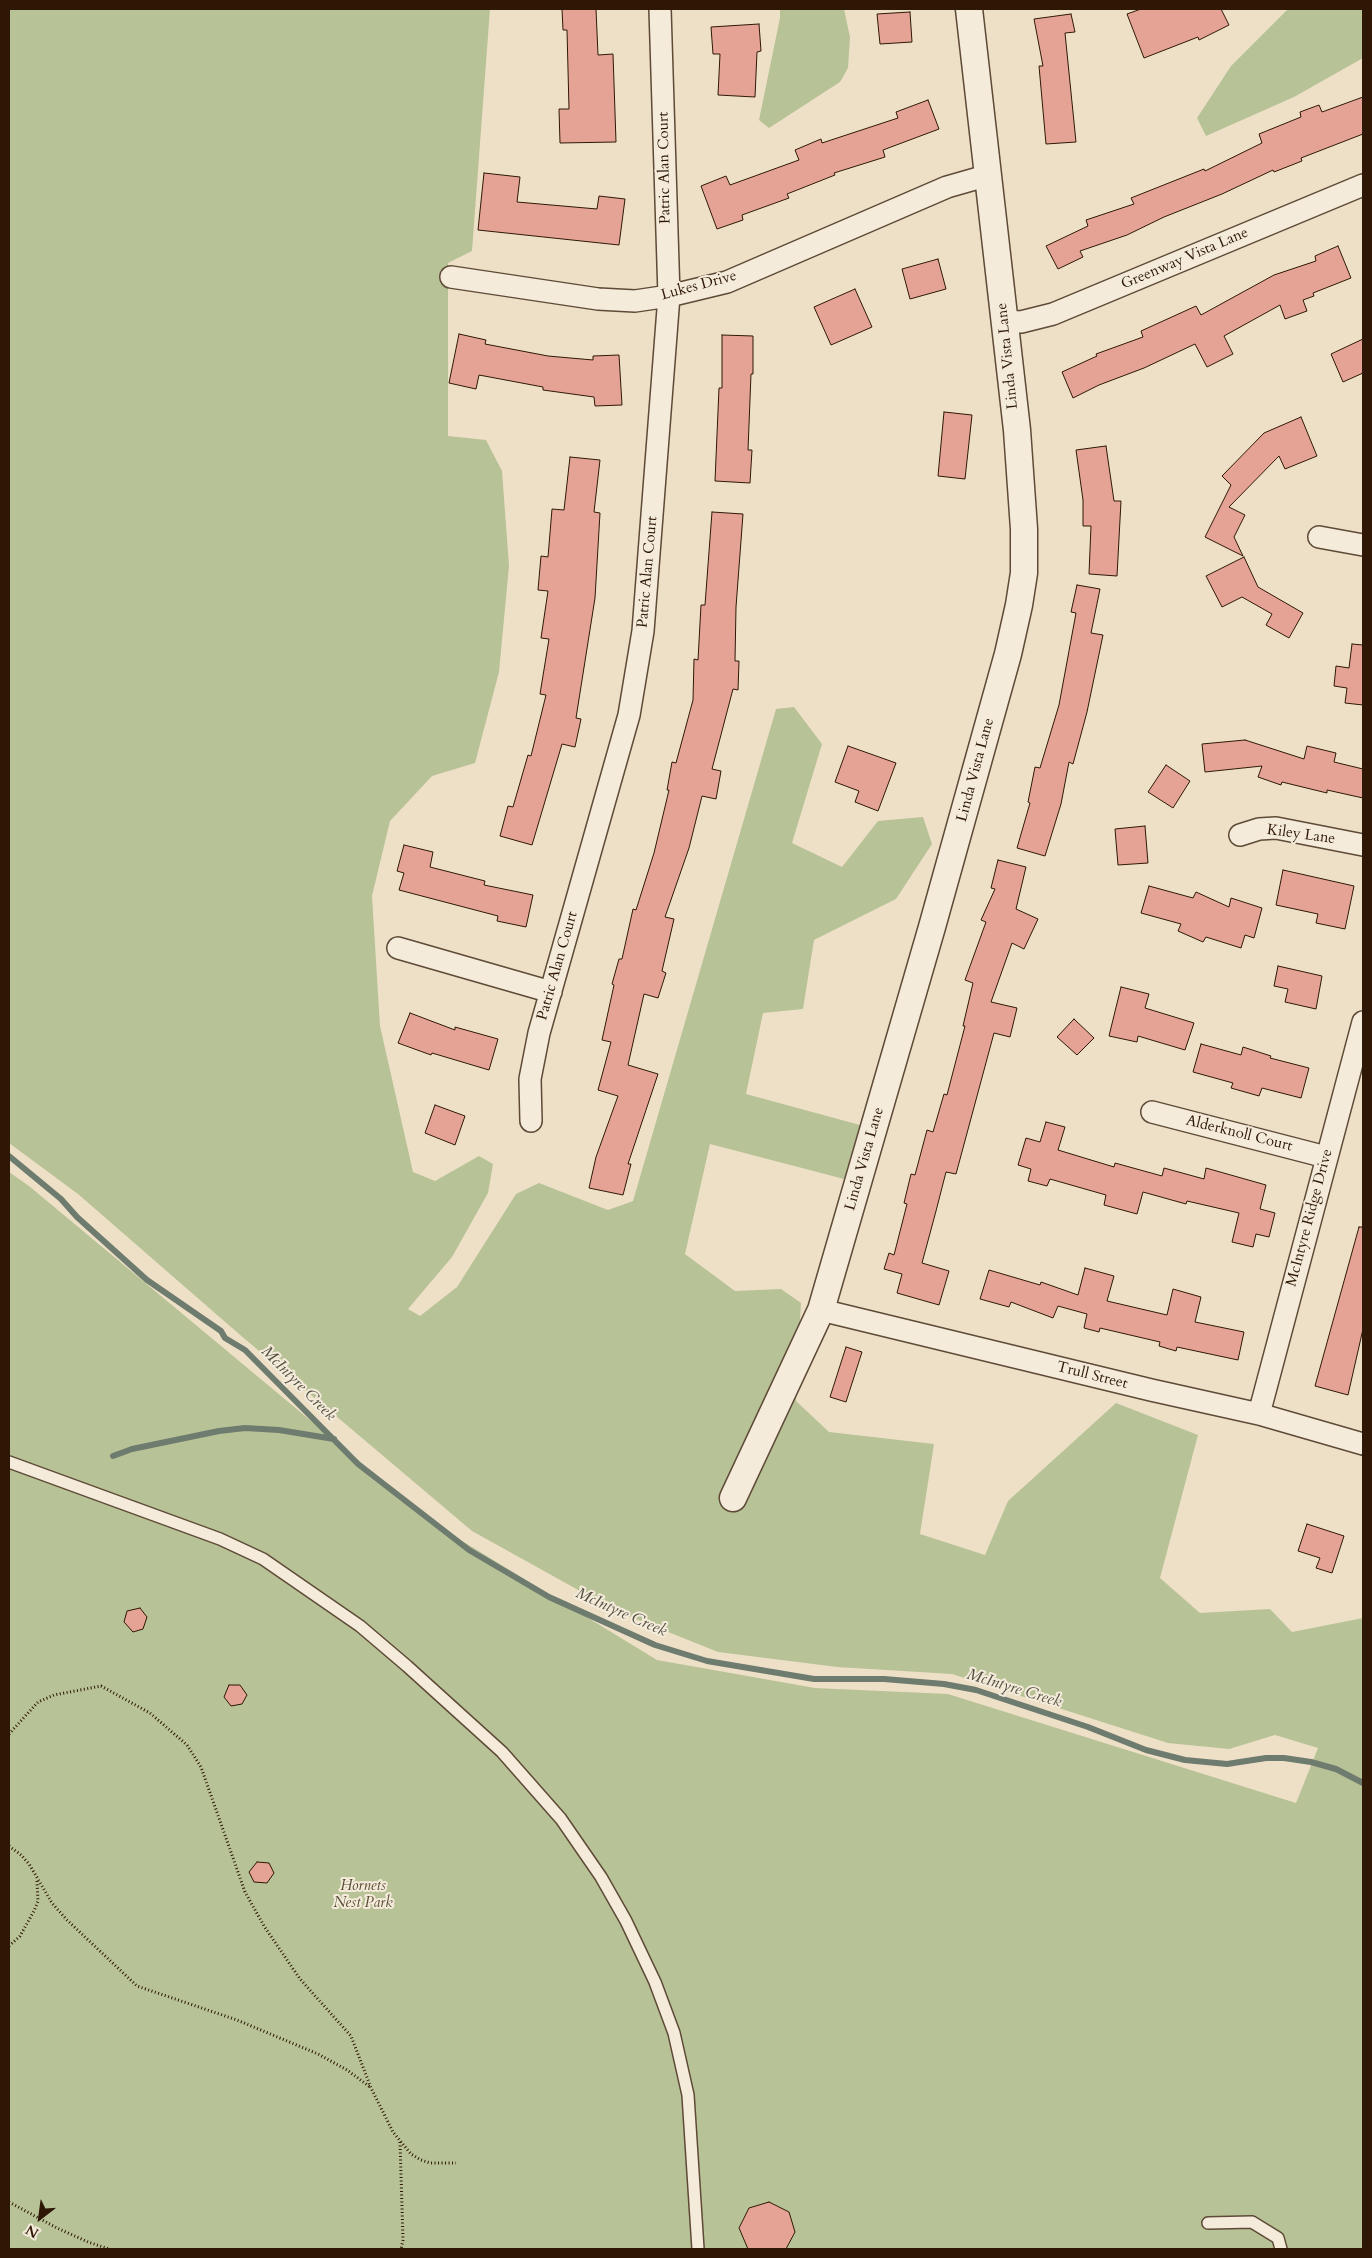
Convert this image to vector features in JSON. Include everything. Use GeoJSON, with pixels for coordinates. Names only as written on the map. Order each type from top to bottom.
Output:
{"type":"FeatureCollection","features":[{"type":"Feature","properties":{"kind":"street","name":"Patric Alan Court"},"geometry":{"type":"LineString","coordinates":[[531,1121],[530,1079],[539,1033],[629,715],[637,676],[648,591],[669,296],[660,9]]}},
{"type":"Feature","properties":{"kind":"street","name":"Linda Vista Lane"},"geometry":{"type":"LineString","coordinates":[[733,1498],[821,1310],[932,927],[1005,664],[1019,605],[1024,573],[1024,529],[989,175],[969,9]]}},
{"type":"Feature","properties":{"kind":"street","name":"Lukes Drive"},"geometry":{"type":"LineString","coordinates":[[451,277],[598,299],[635,301],[669,296],[727,282],[947,187],[989,175]]}},
{"type":"Feature","properties":{"kind":"street","name":"Greenway Vista Lane"},"geometry":{"type":"LineString","coordinates":[[1004,321],[1021,322],[1054,314],[1362,190]]}},
{"type":"Feature","properties":{"kind":"street"},"geometry":{"type":"LineString","coordinates":[[1319,537],[1363,544]]}},
{"type":"Feature","properties":{"kind":"street","name":"Kiley Lane"},"geometry":{"type":"LineString","coordinates":[[1240,835],[1259,829],[1276,828],[1363,845]]}},
{"type":"Feature","properties":{"kind":"street"},"geometry":{"type":"LineString","coordinates":[[398,948],[551,992]]}},
{"type":"Feature","properties":{"kind":"street","name":"McIntyre Ridge Drive"},"geometry":{"type":"LineString","coordinates":[[1259,1414],[1363,1022]]}},
{"type":"Feature","properties":{"kind":"street","name":"Alderknoll Court"},"geometry":{"type":"LineString","coordinates":[[1152,1112],[1326,1156]]}},
{"type":"Feature","properties":{"kind":"street","name":"Trull Street"},"geometry":{"type":"LineString","coordinates":[[821,1310],[1151,1390],[1259,1414],[1363,1444]]}},
{"type":"Feature","properties":{"kind":"lane"},"geometry":{"type":"LineString","coordinates":[[9,1462],[220,1539],[263,1559],[360,1626],[407,1666],[502,1752],[562,1819],[601,1877],[626,1921],[655,1982],[674,2033],[688,2095],[698,2249]]}},
{"type":"Feature","properties":{"kind":"lane"},"geometry":{"type":"LineString","coordinates":[[1208,2223],[1252,2222],[1278,2238],[1280,2249]]}},
{"type":"Feature","properties":{"kind":"path"},"geometry":{"type":"LineString","coordinates":[[9,1734],[38,1702],[54,1695],[102,1686],[150,1713],[186,1745],[201,1767],[245,1892],[264,1926],[300,1979],[351,2036],[371,2088],[400,2141],[411,2154],[430,2163],[456,2163]]}},
{"type":"Feature","properties":{"kind":"path"},"geometry":{"type":"LineString","coordinates":[[9,1846],[22,1855],[52,1902],[66,1920],[138,1986],[237,2020],[318,2054],[347,2070],[371,2088]]}},
{"type":"Feature","properties":{"kind":"path"},"geometry":{"type":"LineString","coordinates":[[9,1946],[20,1936],[38,1901],[38,1887],[35,1876]]}},
{"type":"Feature","properties":{"kind":"path"},"geometry":{"type":"LineString","coordinates":[[400,2141],[403,2240],[401,2249]]}},
{"type":"Feature","properties":{"kind":"path"},"geometry":{"type":"LineString","coordinates":[[9,2202],[80,2239],[109,2249]]}},
{"type":"Feature","properties":{"kind":"green space","name":"Hornets Nest Park"},"geometry":{"type":"Polygon","coordinates":[[[9,9],[490,9],[472,251],[448,263],[448,436],[486,440],[502,471],[509,566],[499,672],[475,763],[432,776],[390,821],[372,896],[380,1026],[413,1172],[435,1181],[479,1156],[493,1164],[488,1193],[452,1257],[408,1309],[420,1316],[457,1287],[516,1194],[539,1183],[608,1210],[633,1201],[776,709],[794,707],[822,744],[792,843],[842,867],[878,821],[923,817],[932,844],[896,899],[814,940],[803,1009],[763,1013],[746,1094],[860,1125],[844,1179],[710,1144],[685,1254],[735,1291],[781,1289],[801,1303],[796,1401],[829,1432],[934,1444],[920,1534],[985,1555],[1008,1501],[1116,1403],[1198,1435],[1160,1578],[1200,1613],[1270,1609],[1292,1632],[1363,1618],[1363,2249],[9,2249],[9,1172],[29,1186],[436,1525],[657,1660],[815,1688],[948,1694],[1296,1803],[1318,1748],[1275,1735],[1229,1749],[1168,1743],[952,1674],[837,1667],[718,1652],[616,1611],[472,1531],[239,1334],[78,1194],[9,1143],[9,9]]]}},
{"type":"Feature","properties":{"kind":"green space"},"geometry":{"type":"Polygon","coordinates":[[[780,9],[844,9],[850,37],[848,68],[840,82],[769,128],[759,120],[780,18],[780,9]]]}},
{"type":"Feature","properties":{"kind":"green space"},"geometry":{"type":"Polygon","coordinates":[[[1288,9],[1363,9],[1363,58],[1294,97],[1206,136],[1197,118],[1231,66],[1288,9]]]}},
{"type":"Feature","properties":{"kind":"building"},"geometry":{"type":"Polygon","coordinates":[[[562,9],[596,9],[598,55],[613,54],[616,142],[560,143],[559,109],[569,109],[567,30],[563,30],[562,9]]]}},
{"type":"Feature","properties":{"kind":"building"},"geometry":{"type":"Polygon","coordinates":[[[1141,9],[1221,9],[1229,25],[1199,40],[1198,37],[1144,58],[1127,14],[1141,9]]]}},
{"type":"Feature","properties":{"kind":"building"},"geometry":{"type":"Polygon","coordinates":[[[910,12],[912,42],[880,44],[877,14],[910,12]]]}},
{"type":"Feature","properties":{"kind":"building"},"geometry":{"type":"Polygon","coordinates":[[[1071,14],[1075,32],[1065,33],[1076,142],[1046,144],[1039,66],[1043,66],[1034,19],[1071,14]]]}},
{"type":"Feature","properties":{"kind":"building"},"geometry":{"type":"Polygon","coordinates":[[[759,24],[761,51],[757,52],[755,97],[718,95],[720,54],[713,54],[711,27],[759,24]]]}},
{"type":"Feature","properties":{"kind":"building"},"geometry":{"type":"Polygon","coordinates":[[[1363,97],[1363,134],[1301,158],[1302,161],[1274,172],[1273,170],[1127,235],[1080,251],[1083,257],[1058,269],[1046,246],[1088,226],[1086,220],[1134,204],[1131,198],[1204,169],[1205,171],[1262,143],[1259,134],[1301,117],[1300,112],[1319,105],[1322,112],[1363,97]]]}},
{"type":"Feature","properties":{"kind":"building"},"geometry":{"type":"Polygon","coordinates":[[[928,100],[939,129],[883,150],[885,157],[834,173],[835,175],[787,194],[789,198],[742,215],[743,220],[717,229],[701,186],[726,176],[730,185],[799,160],[795,150],[821,139],[822,143],[898,118],[896,112],[928,100]]]}},
{"type":"Feature","properties":{"kind":"building"},"geometry":{"type":"Polygon","coordinates":[[[484,173],[520,177],[517,202],[597,209],[599,196],[625,199],[619,245],[478,230],[484,173]]]}},
{"type":"Feature","properties":{"kind":"building"},"geometry":{"type":"Polygon","coordinates":[[[1338,246],[1351,278],[1313,293],[1314,296],[1303,300],[1307,311],[1285,319],[1280,305],[1224,336],[1233,354],[1207,367],[1195,344],[1073,398],[1062,372],[1097,356],[1096,354],[1143,337],[1141,331],[1196,306],[1201,315],[1274,275],[1316,261],[1315,256],[1338,246]]]}},
{"type":"Feature","properties":{"kind":"building"},"geometry":{"type":"Polygon","coordinates":[[[938,259],[946,289],[910,299],[902,269],[938,259]]]}},
{"type":"Feature","properties":{"kind":"building"},"geometry":{"type":"Polygon","coordinates":[[[855,289],[872,327],[831,345],[814,307],[855,289]]]}},
{"type":"Feature","properties":{"kind":"building"},"geometry":{"type":"Polygon","coordinates":[[[459,334],[486,340],[485,344],[548,356],[593,360],[593,356],[619,355],[622,405],[595,406],[594,397],[543,390],[543,387],[479,375],[476,389],[449,383],[459,334]]]}},
{"type":"Feature","properties":{"kind":"building"},"geometry":{"type":"Polygon","coordinates":[[[722,335],[753,336],[753,374],[751,374],[748,450],[752,450],[750,483],[715,481],[719,388],[722,388],[722,335]]]}},
{"type":"Feature","properties":{"kind":"building"},"geometry":{"type":"Polygon","coordinates":[[[1363,339],[1363,373],[1343,382],[1331,354],[1363,339]]]}},
{"type":"Feature","properties":{"kind":"building"},"geometry":{"type":"Polygon","coordinates":[[[944,412],[972,415],[965,479],[938,476],[944,412]]]}},
{"type":"Feature","properties":{"kind":"building"},"geometry":{"type":"Polygon","coordinates":[[[1301,417],[1317,456],[1285,469],[1279,456],[1229,507],[1245,515],[1234,537],[1243,556],[1205,537],[1231,485],[1222,476],[1264,433],[1301,417]]]}},
{"type":"Feature","properties":{"kind":"building"},"geometry":{"type":"Polygon","coordinates":[[[1106,446],[1114,501],[1121,501],[1117,576],[1089,574],[1091,526],[1083,526],[1083,500],[1076,450],[1106,446]]]}},
{"type":"Feature","properties":{"kind":"building"},"geometry":{"type":"Polygon","coordinates":[[[570,457],[600,460],[594,512],[600,513],[595,598],[576,718],[581,719],[575,747],[562,744],[532,845],[500,836],[508,806],[513,807],[528,755],[531,756],[546,695],[540,694],[549,639],[541,638],[548,591],[538,590],[541,556],[548,557],[552,509],[564,510],[570,457]]]}},
{"type":"Feature","properties":{"kind":"building"},"geometry":{"type":"Polygon","coordinates":[[[712,512],[743,514],[736,607],[735,661],[739,661],[738,690],[733,689],[712,769],[721,771],[716,799],[702,796],[689,848],[665,917],[674,919],[662,971],[666,973],[658,998],[644,994],[628,1065],[658,1074],[628,1164],[631,1164],[623,1195],[589,1188],[596,1157],[618,1096],[598,1090],[611,1042],[602,1040],[614,985],[612,984],[619,959],[622,959],[633,909],[636,910],[654,853],[669,790],[667,790],[672,762],[676,763],[693,700],[694,659],[698,660],[701,605],[705,605],[712,512]]]}},
{"type":"Feature","properties":{"kind":"building"},"geometry":{"type":"Polygon","coordinates":[[[1244,557],[1258,587],[1303,613],[1289,638],[1266,625],[1272,614],[1242,597],[1222,607],[1206,576],[1244,557]]]}},
{"type":"Feature","properties":{"kind":"building"},"geometry":{"type":"Polygon","coordinates":[[[1077,585],[1100,589],[1091,633],[1103,635],[1087,712],[1073,764],[1069,762],[1061,804],[1045,856],[1017,848],[1030,803],[1028,802],[1035,767],[1040,768],[1059,705],[1076,613],[1071,612],[1077,585]]]}},
{"type":"Feature","properties":{"kind":"building"},"geometry":{"type":"Polygon","coordinates":[[[1352,644],[1363,645],[1363,705],[1345,703],[1347,688],[1334,686],[1336,666],[1349,668],[1352,644]]]}},
{"type":"Feature","properties":{"kind":"building"},"geometry":{"type":"Polygon","coordinates":[[[1245,740],[1304,759],[1307,746],[1336,753],[1334,762],[1363,769],[1363,798],[1327,790],[1327,793],[1282,782],[1281,785],[1258,777],[1262,766],[1205,772],[1202,744],[1245,740]]]}},
{"type":"Feature","properties":{"kind":"building"},"geometry":{"type":"Polygon","coordinates":[[[848,746],[896,763],[878,811],[855,802],[859,791],[835,782],[848,746]]]}},
{"type":"Feature","properties":{"kind":"building"},"geometry":{"type":"Polygon","coordinates":[[[1166,765],[1190,781],[1173,808],[1148,792],[1166,765]]]}},
{"type":"Feature","properties":{"kind":"building"},"geometry":{"type":"Polygon","coordinates":[[[1145,826],[1148,863],[1118,865],[1115,829],[1145,826]]]}},
{"type":"Feature","properties":{"kind":"building"},"geometry":{"type":"Polygon","coordinates":[[[404,845],[433,852],[430,867],[485,881],[484,885],[533,895],[526,927],[497,921],[498,916],[399,890],[404,873],[397,871],[404,845]]]}},
{"type":"Feature","properties":{"kind":"building"},"geometry":{"type":"Polygon","coordinates":[[[998,860],[1026,867],[1016,909],[1038,919],[1024,949],[1012,943],[991,1002],[1017,1008],[1010,1037],[994,1033],[956,1174],[946,1172],[922,1263],[949,1271],[939,1305],[897,1293],[902,1274],[884,1269],[889,1253],[894,1255],[907,1204],[904,1203],[911,1174],[915,1175],[927,1130],[933,1132],[944,1094],[947,1095],[965,1026],[963,1026],[973,983],[965,980],[986,922],[981,920],[995,889],[991,888],[998,860]]]}},
{"type":"Feature","properties":{"kind":"building"},"geometry":{"type":"Polygon","coordinates":[[[1283,870],[1354,886],[1345,929],[1316,923],[1318,914],[1276,905],[1283,870]]]}},
{"type":"Feature","properties":{"kind":"building"},"geometry":{"type":"Polygon","coordinates":[[[1149,886],[1193,898],[1196,892],[1229,907],[1231,898],[1262,908],[1254,938],[1245,935],[1241,948],[1206,937],[1203,942],[1178,931],[1181,924],[1141,913],[1149,886]]]}},
{"type":"Feature","properties":{"kind":"building"},"geometry":{"type":"Polygon","coordinates":[[[1278,966],[1322,976],[1316,1009],[1285,1002],[1288,989],[1274,986],[1278,966]]]}},
{"type":"Feature","properties":{"kind":"building"},"geometry":{"type":"Polygon","coordinates":[[[1121,987],[1149,994],[1145,1008],[1194,1023],[1185,1050],[1138,1036],[1137,1042],[1109,1036],[1121,987]]]}},
{"type":"Feature","properties":{"kind":"building"},"geometry":{"type":"Polygon","coordinates":[[[410,1013],[455,1030],[455,1027],[498,1039],[489,1070],[432,1053],[431,1055],[398,1043],[410,1013]]]}},
{"type":"Feature","properties":{"kind":"building"},"geometry":{"type":"Polygon","coordinates":[[[1074,1019],[1094,1038],[1077,1055],[1057,1037],[1074,1019]]]}},
{"type":"Feature","properties":{"kind":"building"},"geometry":{"type":"Polygon","coordinates":[[[1201,1044],[1241,1055],[1243,1047],[1271,1056],[1270,1058],[1309,1068],[1301,1098],[1262,1088],[1259,1096],[1231,1088],[1233,1083],[1193,1072],[1201,1044]]]}},
{"type":"Feature","properties":{"kind":"building"},"geometry":{"type":"Polygon","coordinates":[[[435,1105],[465,1116],[455,1145],[425,1133],[435,1105]]]}},
{"type":"Feature","properties":{"kind":"building"},"geometry":{"type":"Polygon","coordinates":[[[1046,1122],[1065,1127],[1058,1150],[1114,1167],[1115,1163],[1162,1176],[1164,1168],[1204,1179],[1206,1168],[1266,1185],[1260,1209],[1275,1213],[1269,1237],[1256,1234],[1253,1247],[1232,1242],[1239,1213],[1187,1201],[1186,1204],[1143,1192],[1137,1214],[1104,1205],[1106,1195],[1050,1179],[1047,1186],[1028,1181],[1031,1169],[1018,1165],[1026,1138],[1040,1142],[1046,1122]]]}},
{"type":"Feature","properties":{"kind":"building"},"geometry":{"type":"Polygon","coordinates":[[[1359,1227],[1363,1227],[1363,1329],[1348,1395],[1315,1386],[1359,1227]]]}},
{"type":"Feature","properties":{"kind":"building"},"geometry":{"type":"Polygon","coordinates":[[[1085,1268],[1114,1276],[1107,1301],[1167,1315],[1173,1289],[1201,1297],[1195,1322],[1244,1332],[1238,1360],[1177,1347],[1176,1351],[1159,1346],[1160,1342],[1100,1328],[1099,1332],[1084,1328],[1087,1314],[1058,1306],[1053,1318],[1011,1302],[1009,1307],[980,1299],[989,1270],[1040,1285],[1041,1282],[1078,1295],[1085,1268]]]}},
{"type":"Feature","properties":{"kind":"building"},"geometry":{"type":"Polygon","coordinates":[[[846,1347],[862,1352],[846,1402],[830,1397],[846,1347]]]}},
{"type":"Feature","properties":{"kind":"building"},"geometry":{"type":"Polygon","coordinates":[[[1307,1524],[1344,1536],[1332,1573],[1316,1568],[1320,1558],[1298,1551],[1307,1524]]]}},
{"type":"Feature","properties":{"kind":"building"},"geometry":{"type":"Polygon","coordinates":[[[140,1608],[147,1617],[143,1629],[133,1632],[124,1622],[127,1611],[140,1608]]]}},
{"type":"Feature","properties":{"kind":"building"},"geometry":{"type":"Polygon","coordinates":[[[229,1685],[240,1685],[247,1695],[242,1704],[231,1706],[224,1697],[229,1685]]]}},
{"type":"Feature","properties":{"kind":"building"},"geometry":{"type":"Polygon","coordinates":[[[257,1862],[269,1863],[274,1873],[267,1883],[254,1882],[249,1872],[257,1862]]]}},
{"type":"Feature","properties":{"kind":"building"},"geometry":{"type":"Polygon","coordinates":[[[769,2202],[789,2212],[795,2232],[786,2249],[748,2249],[739,2228],[749,2208],[769,2202]]]}},
{"type":"Feature","properties":{"kind":"waterway","name":"McIntyre Creek"},"geometry":{"type":"LineString","coordinates":[[9,1156],[61,1199],[77,1217],[147,1280],[221,1331],[225,1338],[245,1350],[358,1464],[469,1550],[549,1597],[655,1645],[707,1661],[814,1679],[884,1679],[944,1684],[976,1690],[1088,1727],[1146,1750],[1185,1760],[1227,1764],[1266,1758],[1284,1758],[1311,1762],[1336,1769],[1363,1783]]}},
{"type":"Feature","properties":{"kind":"waterway"},"geometry":{"type":"LineString","coordinates":[[113,1456],[132,1449],[219,1431],[245,1428],[279,1430],[334,1439]]}}]}
